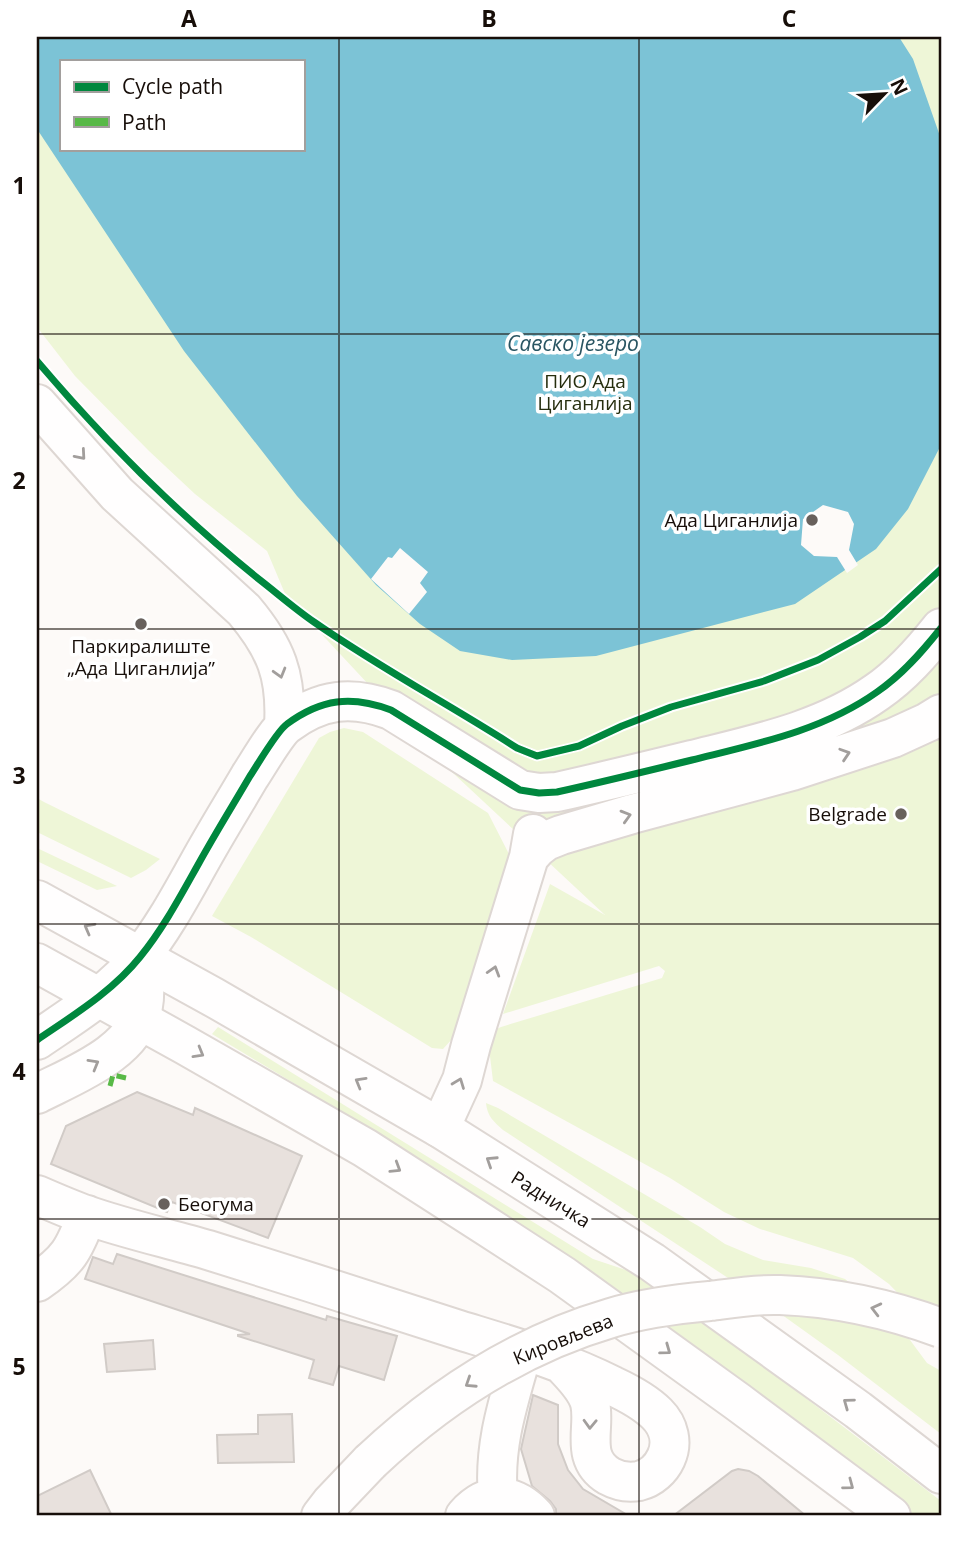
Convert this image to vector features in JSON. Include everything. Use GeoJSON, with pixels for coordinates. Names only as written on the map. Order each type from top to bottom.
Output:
{"type":"FeatureCollection","features":[{"type":"Feature","properties":{"kind":"street"},"geometry":{"type":"LineString","coordinates":[[37,404],[117,494],[244,610],[257,626],[279,666],[284,688],[284,726]]}},
{"type":"Feature","properties":{"kind":"street"},"geometry":{"type":"LineString","coordinates":[[37,1041],[121,978],[140,957],[176,905],[234,802],[284,726],[325,703],[373,702],[391,709],[520,790],[557,792],[739,748],[803,730],[833,718],[877,692],[909,665],[941,628]]}},
{"type":"Feature","properties":{"kind":"street"},"geometry":{"type":"LineString","coordinates":[[529,857],[546,841],[561,835],[792,771],[893,738],[941,714]]}},
{"type":"Feature","properties":{"kind":"street"},"geometry":{"type":"LineString","coordinates":[[440,1128],[462,1080],[529,857],[533,821],[520,790]]}},
{"type":"Feature","properties":{"kind":"street","name":"Радничка"},"geometry":{"type":"LineString","coordinates":[[37,900],[440,1128],[652,1262],[858,1410],[941,1474]]}},
{"type":"Feature","properties":{"kind":"street"},"geometry":{"type":"LineString","coordinates":[[37,1094],[99,1062],[123,1043],[140,1020],[144,1004],[144,978],[140,957]]}},
{"type":"Feature","properties":{"kind":"street"},"geometry":{"type":"LineString","coordinates":[[37,963],[365,1149],[562,1275],[891,1516]]}},
{"type":"Feature","properties":{"kind":"street"},"geometry":{"type":"LineString","coordinates":[[37,1195],[87,1215],[220,1254],[563,1365]]}},
{"type":"Feature","properties":{"kind":"street"},"geometry":{"type":"LineString","coordinates":[[37,1282],[70,1254],[87,1215]]}},
{"type":"Feature","properties":{"kind":"street","name":"Кировљева"},"geometry":{"type":"LineString","coordinates":[[321,1516],[370,1462],[438,1404],[489,1371],[537,1346],[612,1317],[696,1302],[778,1295],[838,1301],[874,1308],[941,1328]]}},
{"type":"Feature","properties":{"kind":"street"},"geometry":{"type":"LineString","coordinates":[[498,1497],[497,1456],[523,1350]]}},
{"type":"Feature","properties":{"kind":"street"},"geometry":{"type":"LineString","coordinates":[[465,1516],[485,1500],[498,1497],[525,1506],[535,1516]]}},
{"type":"Feature","properties":{"kind":"green space","name":"ПИО Ада Циганлија"},"geometry":{"type":"Polygon","coordinates":[[[37,37],[941,37],[941,1346],[917,1313],[889,1284],[853,1258],[760,1229],[724,1212],[670,1178],[493,1081],[489,1048],[492,1031],[662,978],[665,971],[659,966],[503,1014],[550,884],[605,915],[439,760],[286,596],[267,551],[195,494],[75,376],[37,327],[37,37]]]}},
{"type":"Feature","properties":{"kind":"green space"},"geometry":{"type":"Polygon","coordinates":[[[344,728],[363,732],[488,813],[510,856],[453,1038],[443,1049],[432,1048],[212,916],[319,738],[344,728]]]}},
{"type":"Feature","properties":{"kind":"green space"},"geometry":{"type":"Polygon","coordinates":[[[37,798],[160,859],[131,878],[37,832],[37,798]]]}},
{"type":"Feature","properties":{"kind":"green space"},"geometry":{"type":"Polygon","coordinates":[[[37,848],[117,886],[97,890],[37,861],[37,848]]]}},
{"type":"Feature","properties":{"kind":"green space"},"geometry":{"type":"Polygon","coordinates":[[[218,1027],[593,1259],[629,1271],[723,1335],[941,1501],[941,1516],[916,1516],[657,1319],[445,1174],[212,1034],[218,1027]]]}},
{"type":"Feature","properties":{"kind":"green space"},"geometry":{"type":"Polygon","coordinates":[[[486,1103],[725,1244],[763,1260],[811,1268],[845,1279],[886,1312],[927,1363],[941,1371],[941,1434],[760,1299],[503,1130],[489,1115],[486,1103]]]}},
{"type":"Feature","properties":{"kind":"water","name":"Савско језеро"},"geometry":{"type":"Polygon","coordinates":[[[37,37],[899,37],[913,59],[941,139],[941,445],[908,509],[876,549],[795,604],[596,656],[512,660],[460,651],[420,624],[376,585],[297,496],[184,351],[37,129],[37,37]]]}},
{"type":"Feature","properties":{"kind":"pier"},"geometry":{"type":"Polygon","coordinates":[[[823,505],[848,512],[854,524],[849,550],[858,565],[847,573],[837,557],[814,556],[801,545],[803,519],[823,505]]]}},
{"type":"Feature","properties":{"kind":"pier"},"geometry":{"type":"Polygon","coordinates":[[[400,548],[428,572],[420,583],[427,592],[409,614],[371,579],[388,557],[392,558],[400,548]]]}},
{"type":"Feature","properties":{"kind":"building"},"geometry":{"type":"Polygon","coordinates":[[[137,1092],[193,1115],[195,1108],[302,1156],[268,1238],[172,1202],[167,1212],[51,1164],[66,1126],[137,1092]]]}},
{"type":"Feature","properties":{"kind":"building"},"geometry":{"type":"Polygon","coordinates":[[[117,1254],[326,1320],[327,1316],[397,1336],[384,1380],[339,1366],[333,1385],[309,1378],[314,1360],[238,1336],[250,1334],[85,1279],[93,1257],[113,1264],[117,1254]]]}},
{"type":"Feature","properties":{"kind":"building"},"geometry":{"type":"Polygon","coordinates":[[[153,1340],[155,1369],[107,1372],[104,1344],[153,1340]]]}},
{"type":"Feature","properties":{"kind":"building"},"geometry":{"type":"Polygon","coordinates":[[[533,1395],[558,1405],[558,1444],[568,1470],[583,1489],[629,1516],[556,1516],[556,1509],[550,1501],[532,1486],[521,1449],[533,1395]]]}},
{"type":"Feature","properties":{"kind":"building"},"geometry":{"type":"Polygon","coordinates":[[[292,1414],[294,1462],[218,1463],[217,1435],[258,1434],[258,1415],[292,1414]]]}},
{"type":"Feature","properties":{"kind":"building"},"geometry":{"type":"Polygon","coordinates":[[[738,1469],[758,1476],[806,1516],[673,1516],[738,1469]]]}},
{"type":"Feature","properties":{"kind":"building"},"geometry":{"type":"Polygon","coordinates":[[[90,1470],[112,1516],[37,1516],[37,1496],[90,1470]]]}},
{"type":"Feature","properties":{"kind":"marked path"},"geometry":{"type":"LineString","coordinates":[[110,1086],[113,1075],[126,1078]]}},
{"type":"Feature","properties":{"kind":"cycle path"},"geometry":{"type":"LineString","coordinates":[[37,361],[116,448],[172,503],[293,607],[390,671],[517,748],[537,756],[579,746],[671,707],[764,681],[818,660],[885,621],[941,569]]}},
{"type":"Feature","properties":{"kind":"cycle path"},"geometry":{"type":"LineString","coordinates":[[37,1040],[104,992],[140,957],[171,912],[273,740],[287,724],[312,709],[349,701],[391,710],[520,790],[557,792],[764,742],[834,717],[895,678],[941,628]]}},
{"type":"Feature","properties":{"kind":"place","name":"Ада Циганлија"},"geometry":{"type":"Point","coordinates":[812,520]}},
{"type":"Feature","properties":{"kind":"place","name":"Паркиралиште „Ада Циганлија”"},"geometry":{"type":"Point","coordinates":[141,624]}},
{"type":"Feature","properties":{"kind":"place","name":"Belgrade"},"geometry":{"type":"Point","coordinates":[901,814]}},
{"type":"Feature","properties":{"kind":"place","name":"Беогума"},"geometry":{"type":"Point","coordinates":[164,1204]}}]}
